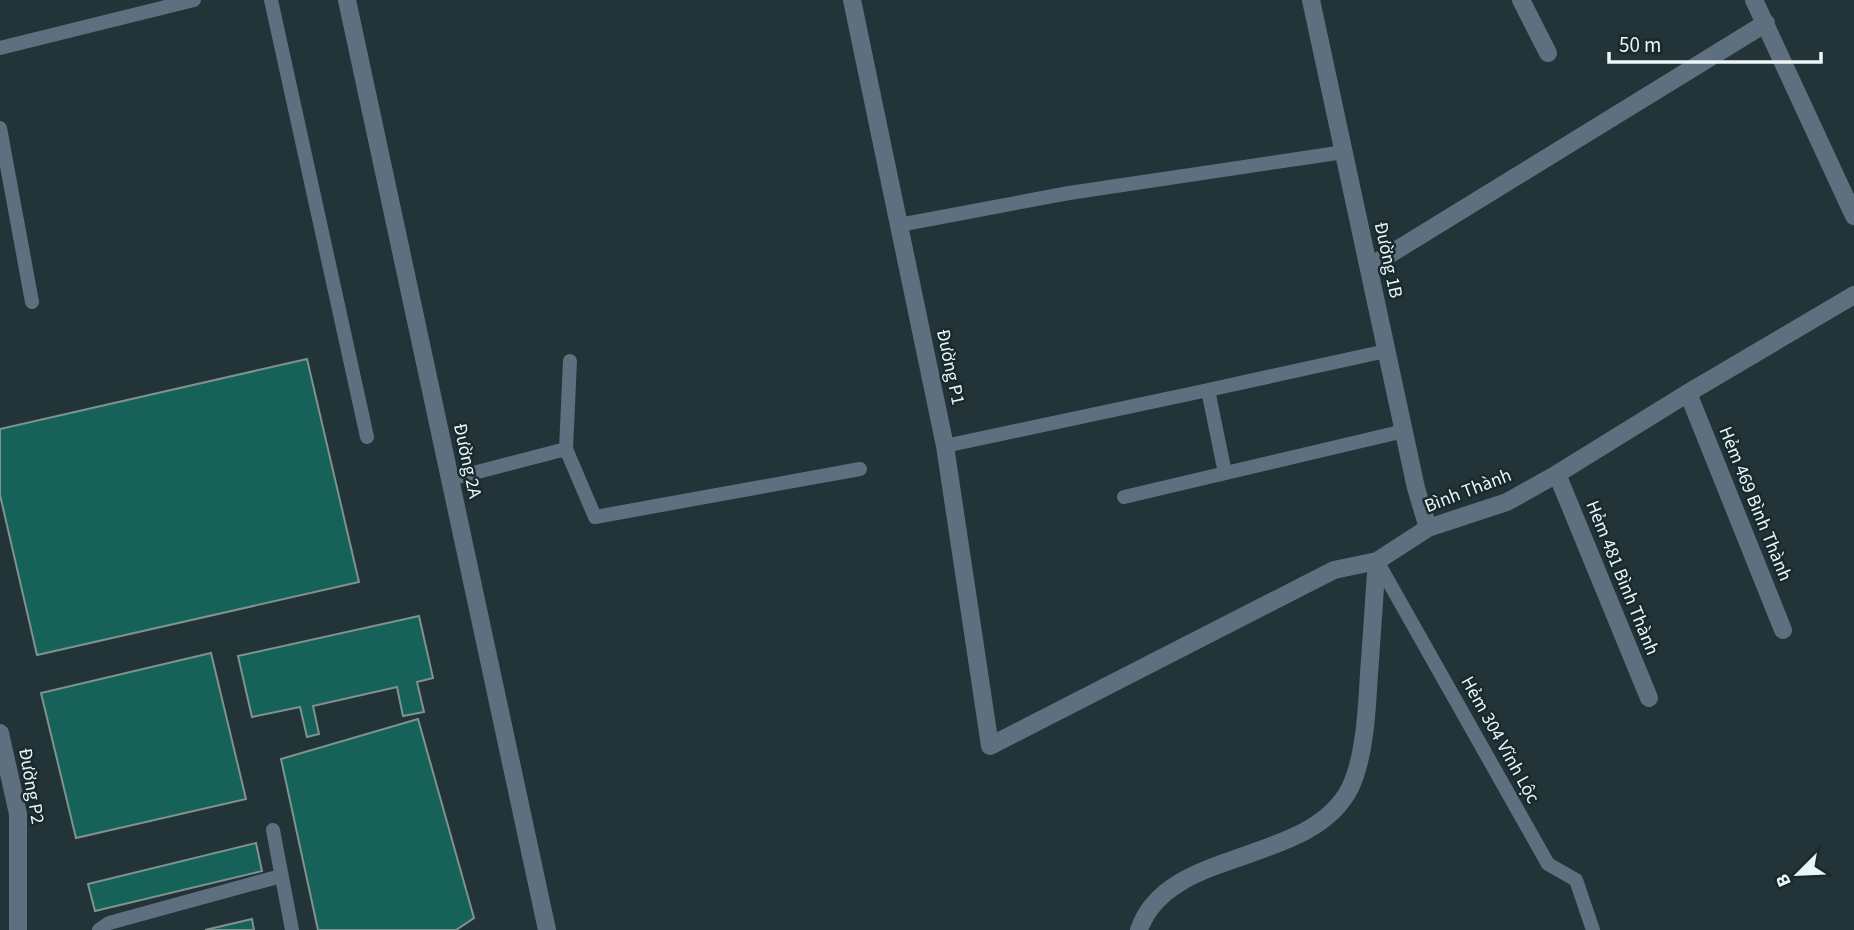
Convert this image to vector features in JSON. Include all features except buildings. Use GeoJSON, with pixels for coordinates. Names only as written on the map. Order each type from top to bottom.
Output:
{"type":"FeatureCollection","features":[{"type":"Feature","properties":{"kind":"street","name":"Đường 2A"},"geometry":{"type":"LineString","coordinates":[[347,0],[547,930]]}},
{"type":"Feature","properties":{"kind":"street","name":"Đường P1"},"geometry":{"type":"LineString","coordinates":[[852,0],[945,446],[990,746],[1334,570],[1377,561]]}},
{"type":"Feature","properties":{"kind":"street","name":"Đường 1B"},"geometry":{"type":"LineString","coordinates":[[1311,0],[1416,488],[1428,528]]}},
{"type":"Feature","properties":{"kind":"street"},"geometry":{"type":"LineString","coordinates":[[1521,0],[1548,53]]}},
{"type":"Feature","properties":{"kind":"street"},"geometry":{"type":"LineString","coordinates":[[1754,0],[1854,216]]}},
{"type":"Feature","properties":{"kind":"street"},"geometry":{"type":"LineString","coordinates":[[1368,267],[1766,23]]}},
{"type":"Feature","properties":{"kind":"street","name":"Bình Thành"},"geometry":{"type":"LineString","coordinates":[[1377,561],[1428,528],[1507,502],[1854,295]]}},
{"type":"Feature","properties":{"kind":"street","name":"Hẻm 469 Bình Thành"},"geometry":{"type":"LineString","coordinates":[[1688,393],[1783,630]]}},
{"type":"Feature","properties":{"kind":"street","name":"Hẻm 481 Bình Thành"},"geometry":{"type":"LineString","coordinates":[[1557,474],[1648,698]]}},
{"type":"Feature","properties":{"kind":"street"},"geometry":{"type":"LineString","coordinates":[[1139,930],[1164,893],[1178,884],[1313,827],[1341,803],[1351,786],[1366,731],[1377,561]]}},
{"type":"Feature","properties":{"kind":"street","name":"Đường P2"},"geometry":{"type":"LineString","coordinates":[[0,733],[18,814],[18,930]]}},
{"type":"Feature","properties":{"kind":"lane"},"geometry":{"type":"LineString","coordinates":[[0,48],[194,0]]}},
{"type":"Feature","properties":{"kind":"lane"},"geometry":{"type":"LineString","coordinates":[[271,0],[368,437]]}},
{"type":"Feature","properties":{"kind":"lane"},"geometry":{"type":"LineString","coordinates":[[0,128],[32,302]]}},
{"type":"Feature","properties":{"kind":"lane"},"geometry":{"type":"LineString","coordinates":[[899,225],[1069,193],[1344,152]]}},
{"type":"Feature","properties":{"kind":"lane"},"geometry":{"type":"LineString","coordinates":[[945,446],[1386,351]]}},
{"type":"Feature","properties":{"kind":"lane"},"geometry":{"type":"LineString","coordinates":[[570,361],[566,449],[595,517],[860,469]]}},
{"type":"Feature","properties":{"kind":"lane"},"geometry":{"type":"LineString","coordinates":[[1208,390],[1225,473]]}},
{"type":"Feature","properties":{"kind":"lane"},"geometry":{"type":"LineString","coordinates":[[1124,497],[1404,431]]}},
{"type":"Feature","properties":{"kind":"lane"},"geometry":{"type":"LineString","coordinates":[[450,479],[566,449]]}},
{"type":"Feature","properties":{"kind":"lane","name":"Hẻm 304 Vĩnh Lộc"},"geometry":{"type":"LineString","coordinates":[[1377,561],[1548,864],[1576,880],[1593,930]]}},
{"type":"Feature","properties":{"kind":"lane"},"geometry":{"type":"LineString","coordinates":[[273,830],[292,930]]}},
{"type":"Feature","properties":{"kind":"lane"},"geometry":{"type":"LineString","coordinates":[[99,930],[109,923],[281,876]]}}]}
